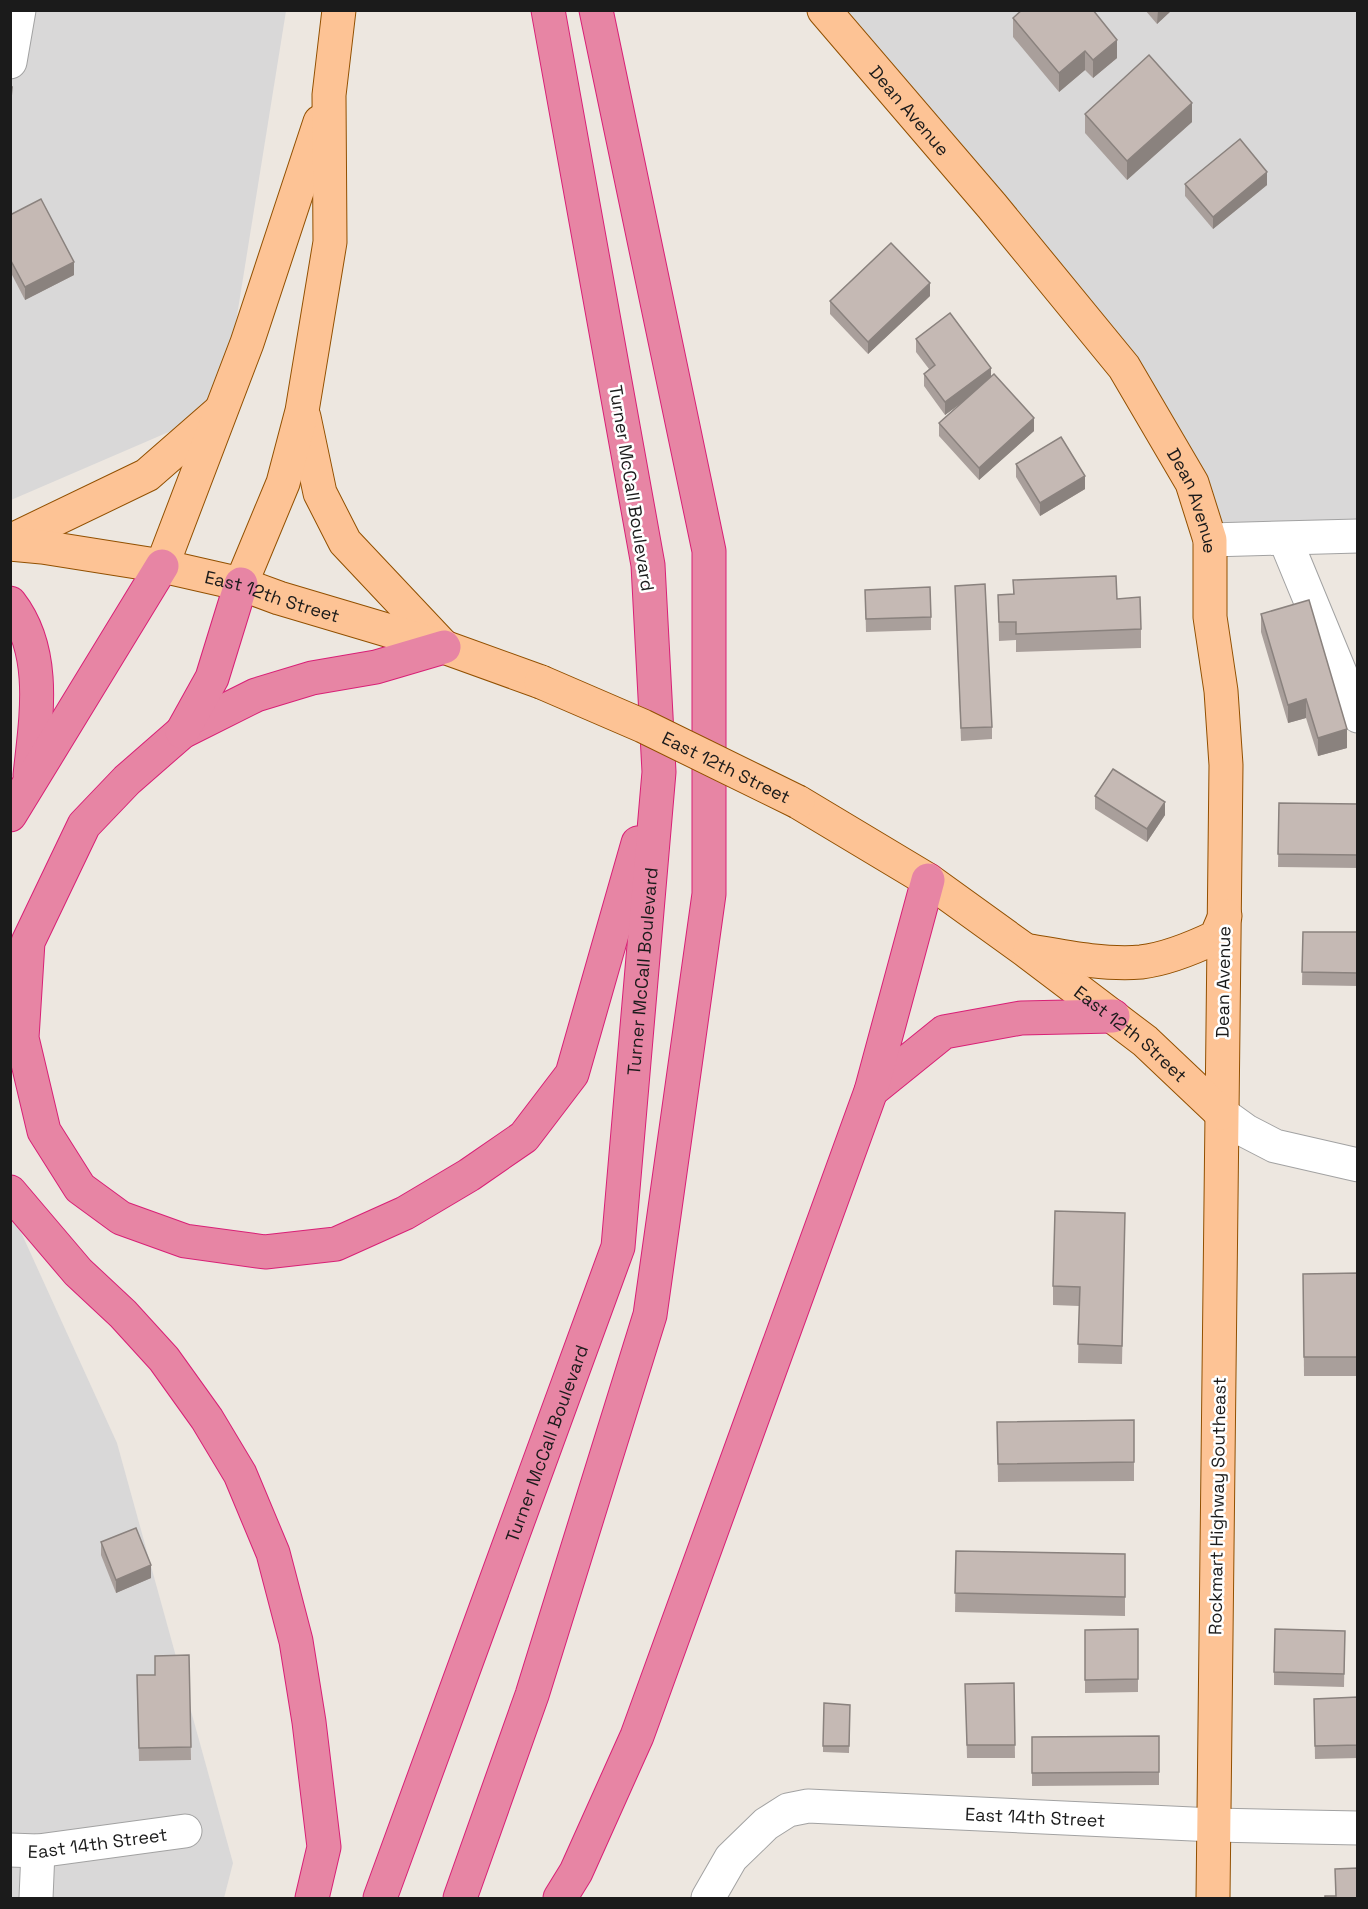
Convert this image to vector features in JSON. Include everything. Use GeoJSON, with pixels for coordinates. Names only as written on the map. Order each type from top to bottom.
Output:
{"type":"FeatureCollection","features":[{"type":"Feature","properties":{"kind":"highway","name":"Turner McCall Boulevard"},"geometry":{"type":"LineString","coordinates":[[380,1899],[618,1247],[659,772],[648,565],[548,10]]}},
{"type":"Feature","properties":{"kind":"highway"},"geometry":{"type":"LineString","coordinates":[[460,1899],[532,1695],[650,1315],[708,894],[709,551],[596,10]]}},
{"type":"Feature","properties":{"kind":"highway"},"geometry":{"type":"LineString","coordinates":[[10,815],[162,566]]}},
{"type":"Feature","properties":{"kind":"highway"},"geometry":{"type":"LineString","coordinates":[[182,732],[212,678],[241,584]]}},
{"type":"Feature","properties":{"kind":"highway"},"geometry":{"type":"LineString","coordinates":[[10,603],[22,618],[31,640],[37,683],[30,782]]}},
{"type":"Feature","properties":{"kind":"highway"},"geometry":{"type":"LineString","coordinates":[[444,648],[376,667],[312,678],[256,694],[182,732],[127,780],[84,825],[28,942],[22,1038],[45,1131],[80,1188],[121,1218],[185,1241],[265,1252],[336,1244],[405,1213],[470,1175],[524,1137],[572,1074],[659,772]]}},
{"type":"Feature","properties":{"kind":"highway"},"geometry":{"type":"LineString","coordinates":[[560,1899],[576,1872],[637,1736],[871,1090],[928,880]]}},
{"type":"Feature","properties":{"kind":"highway"},"geometry":{"type":"LineString","coordinates":[[871,1090],[944,1032],[1021,1017],[1113,1016]]}},
{"type":"Feature","properties":{"kind":"highway"},"geometry":{"type":"LineString","coordinates":[[10,1192],[78,1272],[123,1314],[164,1359],[207,1419],[244,1483],[273,1552],[300,1664],[324,1847],[312,1899]]}},
{"type":"Feature","properties":{"kind":"main road"},"geometry":{"type":"LineString","coordinates":[[241,584],[283,483],[302,411],[330,242],[329,95],[339,10]]}},
{"type":"Feature","properties":{"kind":"main road","name":"Dean Avenue"},"geometry":{"type":"LineString","coordinates":[[824,10],[992,206],[1124,367],[1192,483],[1210,540],[1210,617],[1221,691],[1226,765],[1221,1113]]}},
{"type":"Feature","properties":{"kind":"main road"},"geometry":{"type":"LineString","coordinates":[[162,566],[247,343],[329,95]]}},
{"type":"Feature","properties":{"kind":"main road"},"geometry":{"type":"LineString","coordinates":[[10,543],[147,476],[222,410]]}},
{"type":"Feature","properties":{"kind":"main road"},"geometry":{"type":"LineString","coordinates":[[302,411],[320,493],[345,542],[444,648]]}},
{"type":"Feature","properties":{"kind":"main road","name":"East 12th Street"},"geometry":{"type":"LineString","coordinates":[[10,543],[162,566],[241,584],[279,598],[444,648],[541,682],[643,726],[798,802],[928,880],[1145,1041],[1221,1113]]}},
{"type":"Feature","properties":{"kind":"main road"},"geometry":{"type":"LineString","coordinates":[[1025,950],[1087,960],[1141,962],[1187,950],[1216,938],[1225,916]]}},
{"type":"Feature","properties":{"kind":"main road","name":"Rockmart Highway Southeast"},"geometry":{"type":"LineString","coordinates":[[1213,1899],[1221,1113]]}},
{"type":"Feature","properties":{"kind":"street"},"geometry":{"type":"LineString","coordinates":[[10,62],[19,10]]}},
{"type":"Feature","properties":{"kind":"street"},"geometry":{"type":"LineString","coordinates":[[1210,540],[1358,536]]}},
{"type":"Feature","properties":{"kind":"street"},"geometry":{"type":"LineString","coordinates":[[1285,539],[1358,716]]}},
{"type":"Feature","properties":{"kind":"street","name":"East 12th Street"},"geometry":{"type":"LineString","coordinates":[[1221,1113],[1246,1131],[1275,1146],[1358,1165]]}},
{"type":"Feature","properties":{"kind":"street","name":"East 14th Street"},"geometry":{"type":"LineString","coordinates":[[708,1899],[731,1858],[766,1824],[789,1810],[808,1806],[1214,1825],[1358,1828]]}},
{"type":"Feature","properties":{"kind":"street","name":"East 14th Street"},"geometry":{"type":"LineString","coordinates":[[24,1850],[185,1831]]}},
{"type":"Feature","properties":{"kind":"street"},"geometry":{"type":"LineString","coordinates":[[24,1850],[36,1899]]}},
{"type":"Feature","properties":{"kind":"shaded area"},"geometry":{"type":"Polygon","coordinates":[[[11,11],[286,11],[222,409],[11,500],[11,11]]]}},
{"type":"Feature","properties":{"kind":"shaded area"},"geometry":{"type":"Polygon","coordinates":[[[824,11],[1357,11],[1357,536],[1210,540],[1124,367],[824,11]]]}},
{"type":"Feature","properties":{"kind":"shaded area"},"geometry":{"type":"Polygon","coordinates":[[[10,1208],[117,1443],[233,1863],[224,1898],[11,1898],[10,1208]]]}},
{"type":"Feature","properties":{"kind":"building"},"geometry":{"type":"Polygon","coordinates":[[[1022,10],[1093,10],[1117,40],[1093,60],[1085,51],[1059,73],[1013,18],[1022,10]]]}},
{"type":"Feature","properties":{"kind":"building"},"geometry":{"type":"Polygon","coordinates":[[[1149,55],[1192,103],[1127,161],[1085,114],[1149,55]]]}},
{"type":"Feature","properties":{"kind":"building"},"geometry":{"type":"Polygon","coordinates":[[[10,87],[12,87],[10,110],[10,87]]]}},
{"type":"Feature","properties":{"kind":"building"},"geometry":{"type":"Polygon","coordinates":[[[1240,139],[1267,172],[1213,217],[1185,184],[1240,139]]]}},
{"type":"Feature","properties":{"kind":"building"},"geometry":{"type":"Polygon","coordinates":[[[41,199],[74,262],[25,287],[10,259],[10,215],[41,199]]]}},
{"type":"Feature","properties":{"kind":"building"},"geometry":{"type":"Polygon","coordinates":[[[891,243],[930,283],[868,342],[830,301],[891,243]]]}},
{"type":"Feature","properties":{"kind":"building"},"geometry":{"type":"Polygon","coordinates":[[[950,313],[991,368],[945,402],[924,374],[935,365],[916,339],[950,313]]]}},
{"type":"Feature","properties":{"kind":"building"},"geometry":{"type":"Polygon","coordinates":[[[994,374],[1034,418],[979,468],[939,423],[994,374]]]}},
{"type":"Feature","properties":{"kind":"building"},"geometry":{"type":"Polygon","coordinates":[[[1061,437],[1085,476],[1040,503],[1016,464],[1061,437]]]}},
{"type":"Feature","properties":{"kind":"building"},"geometry":{"type":"Polygon","coordinates":[[[1116,576],[1117,599],[1140,597],[1141,629],[1016,634],[1016,622],[999,622],[998,595],[1014,594],[1013,580],[1116,576]]]}},
{"type":"Feature","properties":{"kind":"building"},"geometry":{"type":"Polygon","coordinates":[[[985,584],[992,727],[961,728],[955,586],[985,584]]]}},
{"type":"Feature","properties":{"kind":"building"},"geometry":{"type":"Polygon","coordinates":[[[930,587],[931,617],[866,619],[865,590],[930,587]]]}},
{"type":"Feature","properties":{"kind":"building"},"geometry":{"type":"Polygon","coordinates":[[[1309,600],[1347,729],[1318,738],[1306,699],[1288,705],[1261,614],[1309,600]]]}},
{"type":"Feature","properties":{"kind":"building"},"geometry":{"type":"Polygon","coordinates":[[[1113,769],[1165,802],[1147,829],[1095,796],[1113,769]]]}},
{"type":"Feature","properties":{"kind":"building"},"geometry":{"type":"Polygon","coordinates":[[[1279,803],[1358,804],[1358,855],[1278,854],[1279,803]]]}},
{"type":"Feature","properties":{"kind":"building"},"geometry":{"type":"Polygon","coordinates":[[[1303,932],[1358,932],[1358,973],[1302,972],[1303,932]]]}},
{"type":"Feature","properties":{"kind":"building"},"geometry":{"type":"Polygon","coordinates":[[[1055,1211],[1125,1213],[1122,1346],[1078,1344],[1080,1287],[1053,1286],[1055,1211]]]}},
{"type":"Feature","properties":{"kind":"building"},"geometry":{"type":"Polygon","coordinates":[[[1358,1273],[1358,1357],[1304,1357],[1303,1274],[1358,1273]]]}},
{"type":"Feature","properties":{"kind":"building"},"geometry":{"type":"Polygon","coordinates":[[[1134,1420],[1134,1462],[998,1464],[997,1422],[1134,1420]]]}},
{"type":"Feature","properties":{"kind":"building"},"geometry":{"type":"Polygon","coordinates":[[[136,1528],[151,1565],[116,1580],[101,1542],[136,1528]]]}},
{"type":"Feature","properties":{"kind":"building"},"geometry":{"type":"Polygon","coordinates":[[[956,1551],[1125,1554],[1125,1597],[955,1593],[956,1551]]]}},
{"type":"Feature","properties":{"kind":"building"},"geometry":{"type":"Polygon","coordinates":[[[1138,1629],[1138,1679],[1085,1680],[1085,1630],[1138,1629]]]}},
{"type":"Feature","properties":{"kind":"building"},"geometry":{"type":"Polygon","coordinates":[[[1275,1629],[1345,1631],[1344,1674],[1274,1672],[1275,1629]]]}},
{"type":"Feature","properties":{"kind":"building"},"geometry":{"type":"Polygon","coordinates":[[[189,1655],[191,1747],[139,1748],[137,1675],[155,1675],[155,1656],[189,1655]]]}},
{"type":"Feature","properties":{"kind":"building"},"geometry":{"type":"Polygon","coordinates":[[[1014,1683],[1015,1745],[967,1745],[965,1684],[1014,1683]]]}},
{"type":"Feature","properties":{"kind":"building"},"geometry":{"type":"Polygon","coordinates":[[[1358,1697],[1358,1745],[1315,1746],[1314,1699],[1358,1697]]]}},
{"type":"Feature","properties":{"kind":"building"},"geometry":{"type":"Polygon","coordinates":[[[824,1703],[850,1705],[849,1746],[823,1746],[824,1703]]]}},
{"type":"Feature","properties":{"kind":"building"},"geometry":{"type":"Polygon","coordinates":[[[1159,1736],[1159,1772],[1032,1773],[1032,1737],[1159,1736]]]}},
{"type":"Feature","properties":{"kind":"building"},"geometry":{"type":"Polygon","coordinates":[[[1358,1868],[1358,1899],[1325,1899],[1325,1896],[1336,1896],[1335,1869],[1358,1868]]]}}]}
